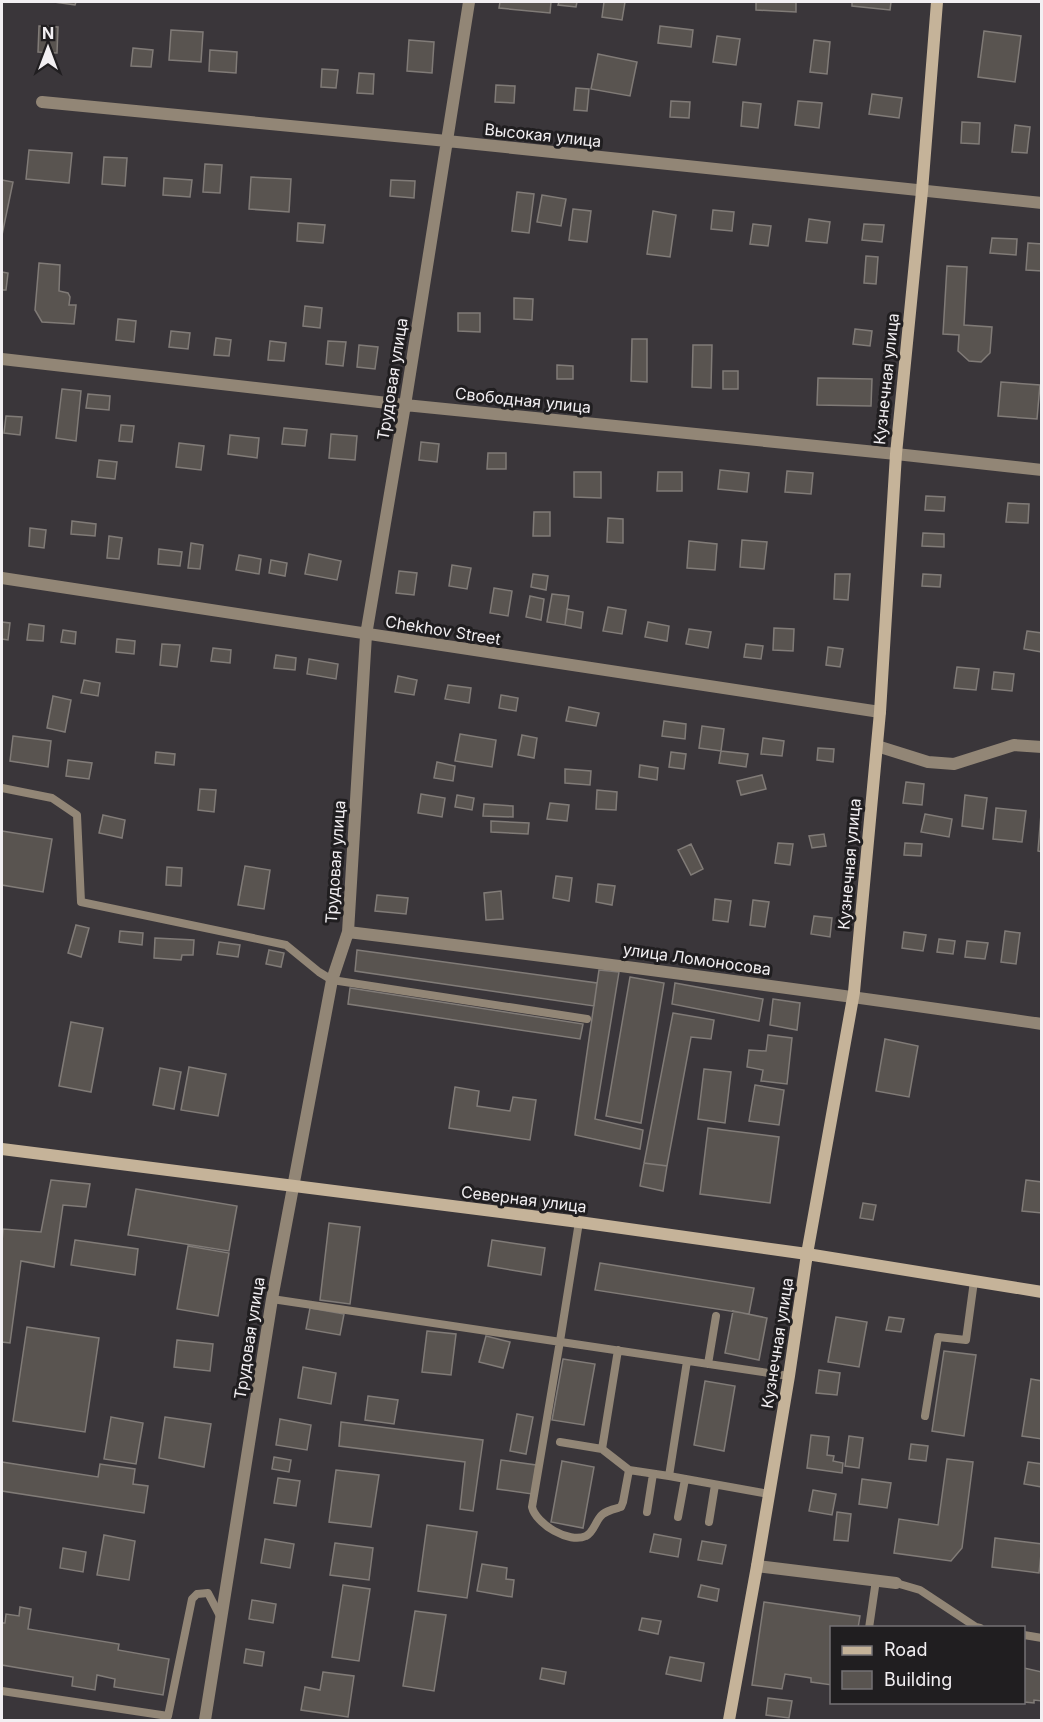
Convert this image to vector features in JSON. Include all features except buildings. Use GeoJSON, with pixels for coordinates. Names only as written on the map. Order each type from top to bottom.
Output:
{"type":"FeatureCollection","features":[{"type":"Feature","properties":{"kind":"street","name":"Трудовая улица"},"geometry":{"type":"LineString","coordinates":[[205,1720],[272,1299],[332,980],[348,932],[366,635],[469,2]]}},
{"type":"Feature","properties":{"kind":"street","name":"Кузнечная улица"},"geometry":{"type":"LineString","coordinates":[[729,1720],[853,996],[880,712],[896,454],[922,191],[937,2]]}},
{"type":"Feature","properties":{"kind":"street","name":"Высокая улица"},"geometry":{"type":"LineString","coordinates":[[42,102],[447,141],[1041,203]]}},
{"type":"Feature","properties":{"kind":"street","name":"Свободная улица"},"geometry":{"type":"LineString","coordinates":[[2,359],[405,405],[1041,470]]}},
{"type":"Feature","properties":{"kind":"street","name":"Chekhov Street"},"geometry":{"type":"LineString","coordinates":[[2,579],[880,712]]}},
{"type":"Feature","properties":{"kind":"street"},"geometry":{"type":"LineString","coordinates":[[877,746],[928,762],[954,764],[1014,745],[1041,747]]}},
{"type":"Feature","properties":{"kind":"street","name":"улица Ломоносова"},"geometry":{"type":"LineString","coordinates":[[348,932],[853,996],[1041,1024]]}},
{"type":"Feature","properties":{"kind":"street","name":"Северная улица"},"geometry":{"type":"LineString","coordinates":[[2,1149],[579,1222],[807,1254],[1041,1292]]}},
{"type":"Feature","properties":{"kind":"street"},"geometry":{"type":"LineString","coordinates":[[757,1566],[896,1583]]}},
{"type":"Feature","properties":{"kind":"lane"},"geometry":{"type":"LineString","coordinates":[[2,788],[52,798],[77,815],[81,902],[286,945],[332,980],[587,1018]]}},
{"type":"Feature","properties":{"kind":"lane"},"geometry":{"type":"LineString","coordinates":[[579,1222],[532,1507],[533,1514],[557,1534],[583,1538],[589,1535],[601,1515],[621,1507],[629,1470]]}},
{"type":"Feature","properties":{"kind":"lane"},"geometry":{"type":"LineString","coordinates":[[925,1416],[938,1337],[966,1340],[974,1281]]}},
{"type":"Feature","properties":{"kind":"lane"},"geometry":{"type":"LineString","coordinates":[[272,1299],[789,1376]]}},
{"type":"Feature","properties":{"kind":"lane"},"geometry":{"type":"LineString","coordinates":[[708,1364],[716,1316]]}},
{"type":"Feature","properties":{"kind":"lane"},"geometry":{"type":"LineString","coordinates":[[602,1449],[618,1350]]}},
{"type":"Feature","properties":{"kind":"lane"},"geometry":{"type":"LineString","coordinates":[[669,1476],[687,1361]]}},
{"type":"Feature","properties":{"kind":"lane"},"geometry":{"type":"LineString","coordinates":[[560,1442],[602,1449],[629,1470],[769,1494]]}},
{"type":"Feature","properties":{"kind":"lane"},"geometry":{"type":"LineString","coordinates":[[647,1512],[653,1474]]}},
{"type":"Feature","properties":{"kind":"lane"},"geometry":{"type":"LineString","coordinates":[[678,1517],[684,1479]]}},
{"type":"Feature","properties":{"kind":"lane"},"geometry":{"type":"LineString","coordinates":[[709,1522],[715,1485]]}},
{"type":"Feature","properties":{"kind":"lane"},"geometry":{"type":"LineString","coordinates":[[869,1626],[876,1581]]}},
{"type":"Feature","properties":{"kind":"lane"},"geometry":{"type":"LineString","coordinates":[[896,1583],[920,1590],[974,1626]]}},
{"type":"Feature","properties":{"kind":"lane"},"geometry":{"type":"LineString","coordinates":[[2,1691],[168,1716],[192,1599],[199,1594],[208,1593],[221,1618]]}},
{"type":"Feature","properties":{"kind":"lane"},"geometry":{"type":"LineString","coordinates":[[1025,1635],[1041,1638]]}}]}
